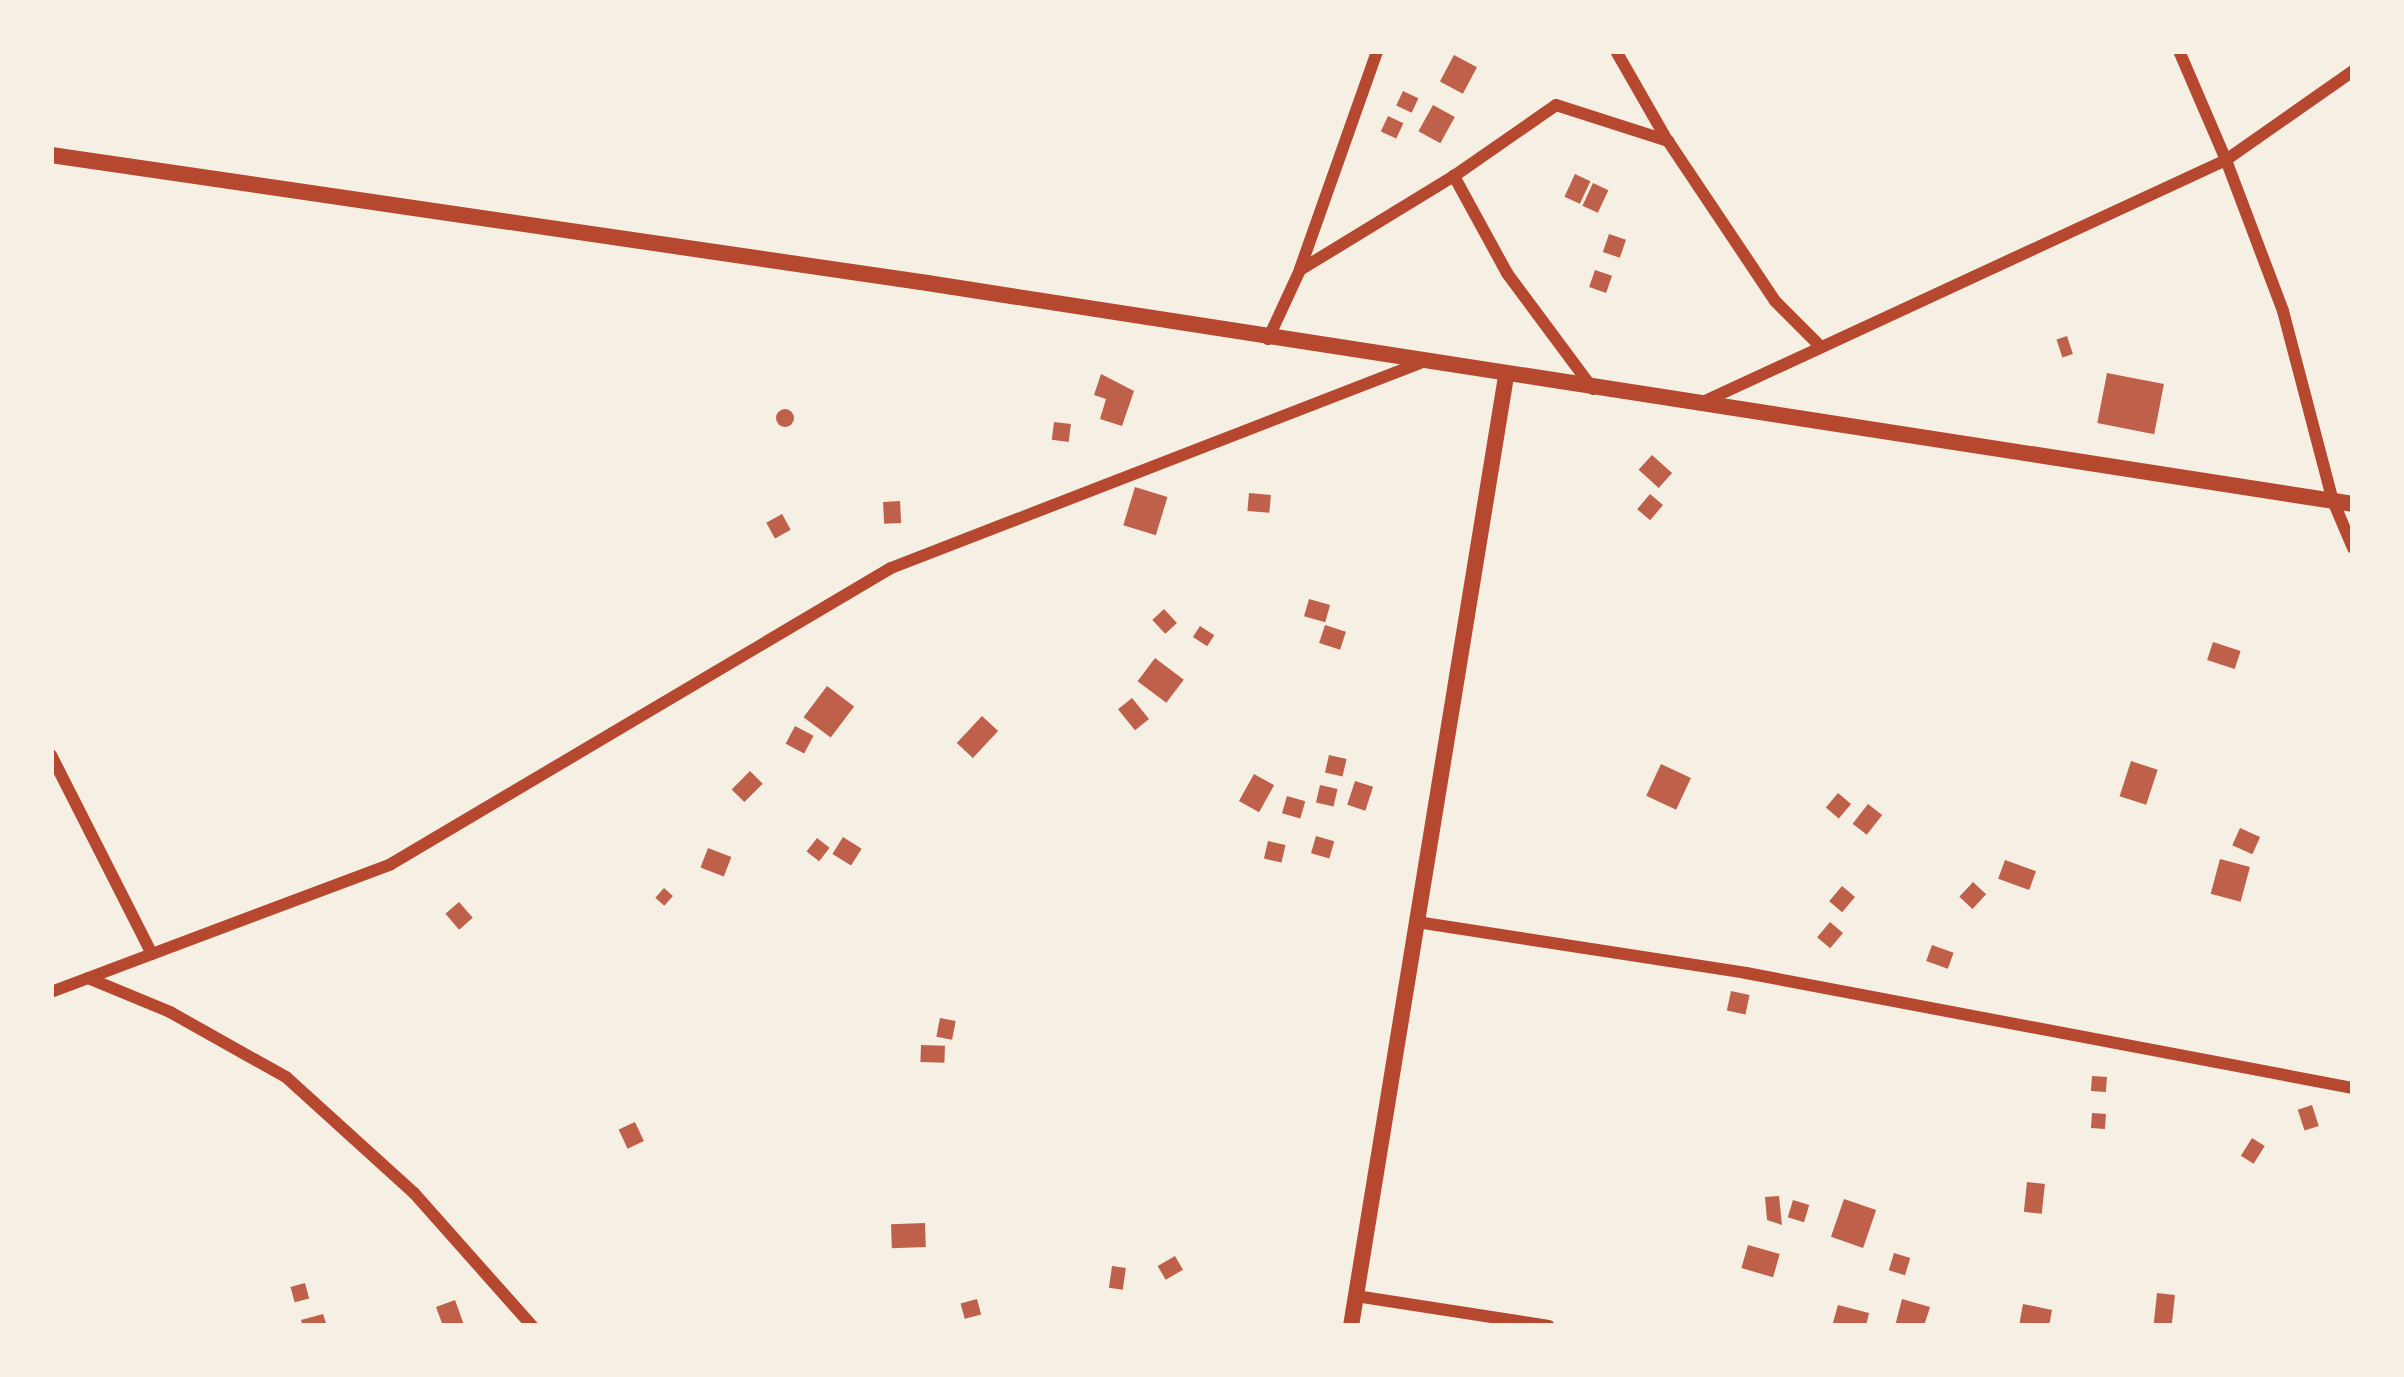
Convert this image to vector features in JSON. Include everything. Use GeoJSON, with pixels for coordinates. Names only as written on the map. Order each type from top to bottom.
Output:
{"type":"FeatureCollection","features":[{"type":"Feature","properties":{"kind":"street"},"geometry":{"type":"LineString","coordinates":[[1268,339],[1300,270],[1376,51]]}},
{"type":"Feature","properties":{"kind":"street"},"geometry":{"type":"LineString","coordinates":[[1616,51],[1668,141],[1775,301],[1822,347]]}},
{"type":"Feature","properties":{"kind":"street"},"geometry":{"type":"LineString","coordinates":[[2180,51],[2283,311],[2333,501],[2353,548]]}},
{"type":"Feature","properties":{"kind":"street"},"geometry":{"type":"LineString","coordinates":[[1696,405],[2226,160],[2353,71]]}},
{"type":"Feature","properties":{"kind":"street"},"geometry":{"type":"LineString","coordinates":[[1300,270],[1454,176],[1495,143],[1556,105],[1668,141]]}},
{"type":"Feature","properties":{"kind":"street"},"geometry":{"type":"LineString","coordinates":[[51,154],[2353,504]]}},
{"type":"Feature","properties":{"kind":"street"},"geometry":{"type":"LineString","coordinates":[[1454,176],[1507,273],[1593,389]]}},
{"type":"Feature","properties":{"kind":"street"},"geometry":{"type":"LineString","coordinates":[[51,992],[391,864],[891,568],[1420,363]]}},
{"type":"Feature","properties":{"kind":"street"},"geometry":{"type":"LineString","coordinates":[[1351,1326],[1506,376]]}},
{"type":"Feature","properties":{"kind":"street"},"geometry":{"type":"LineString","coordinates":[[51,755],[152,954]]}},
{"type":"Feature","properties":{"kind":"street"},"geometry":{"type":"LineString","coordinates":[[1417,922],[1746,973],[2353,1088]]}},
{"type":"Feature","properties":{"kind":"street"},"geometry":{"type":"LineString","coordinates":[[88,978],[170,1012],[286,1077],[414,1192],[532,1326]]}},
{"type":"Feature","properties":{"kind":"street"},"geometry":{"type":"LineString","coordinates":[[1356,1296],[1549,1326]]}},
{"type":"Feature","properties":{"kind":"building"},"geometry":{"type":"Polygon","coordinates":[[[1454,55],[1477,67],[1463,94],[1440,81],[1454,55]]]}},
{"type":"Feature","properties":{"kind":"building"},"geometry":{"type":"Polygon","coordinates":[[[1403,91],[1418,98],[1412,113],[1396,106],[1403,91]]]}},
{"type":"Feature","properties":{"kind":"building"},"geometry":{"type":"Polygon","coordinates":[[[1433,105],[1455,117],[1440,143],[1418,131],[1433,105]]]}},
{"type":"Feature","properties":{"kind":"building"},"geometry":{"type":"Polygon","coordinates":[[[1388,116],[1403,123],[1396,139],[1381,131],[1388,116]]]}},
{"type":"Feature","properties":{"kind":"building"},"geometry":{"type":"Polygon","coordinates":[[[1575,174],[1590,181],[1580,204],[1564,197],[1575,174]]]}},
{"type":"Feature","properties":{"kind":"building"},"geometry":{"type":"Polygon","coordinates":[[[1593,183],[1608,190],[1598,213],[1582,206],[1593,183]]]}},
{"type":"Feature","properties":{"kind":"building"},"geometry":{"type":"Polygon","coordinates":[[[1609,234],[1626,240],[1620,258],[1603,252],[1609,234]]]}},
{"type":"Feature","properties":{"kind":"building"},"geometry":{"type":"Polygon","coordinates":[[[1595,270],[1612,276],[1606,293],[1589,287],[1595,270]]]}},
{"type":"Feature","properties":{"kind":"building"},"geometry":{"type":"Polygon","coordinates":[[[2067,336],[2073,354],[2062,357],[2057,339],[2067,336]]]}},
{"type":"Feature","properties":{"kind":"building"},"geometry":{"type":"Polygon","coordinates":[[[2107,373],[2164,384],[2154,434],[2097,423],[2107,373]]]}},
{"type":"Feature","properties":{"kind":"building"},"geometry":{"type":"Polygon","coordinates":[[[1101,374],[1134,391],[1122,426],[1100,419],[1106,399],[1094,395],[1101,374]]]}},
{"type":"Feature","properties":{"kind":"building"},"geometry":{"type":"Polygon","coordinates":[[[785,409],[794,418],[785,427],[776,418],[785,409]]]}},
{"type":"Feature","properties":{"kind":"building"},"geometry":{"type":"Polygon","coordinates":[[[1054,422],[1071,424],[1069,442],[1052,440],[1054,422]]]}},
{"type":"Feature","properties":{"kind":"building"},"geometry":{"type":"Polygon","coordinates":[[[1652,455],[1672,473],[1659,488],[1639,470],[1652,455]]]}},
{"type":"Feature","properties":{"kind":"building"},"geometry":{"type":"Polygon","coordinates":[[[1135,487],[1168,497],[1156,535],[1123,525],[1135,487]]]}},
{"type":"Feature","properties":{"kind":"building"},"geometry":{"type":"Polygon","coordinates":[[[1249,493],[1271,495],[1269,513],[1247,511],[1249,493]]]}},
{"type":"Feature","properties":{"kind":"building"},"geometry":{"type":"Polygon","coordinates":[[[1650,494],[1663,505],[1650,520],[1637,509],[1650,494]]]}},
{"type":"Feature","properties":{"kind":"building"},"geometry":{"type":"Polygon","coordinates":[[[900,501],[901,523],[884,524],[883,502],[900,501]]]}},
{"type":"Feature","properties":{"kind":"building"},"geometry":{"type":"Polygon","coordinates":[[[782,514],[791,530],[775,538],[766,523],[782,514]]]}},
{"type":"Feature","properties":{"kind":"building"},"geometry":{"type":"Polygon","coordinates":[[[1309,599],[1330,605],[1325,622],[1304,616],[1309,599]]]}},
{"type":"Feature","properties":{"kind":"building"},"geometry":{"type":"Polygon","coordinates":[[[1164,609],[1177,623],[1165,634],[1152,620],[1164,609]]]}},
{"type":"Feature","properties":{"kind":"building"},"geometry":{"type":"Polygon","coordinates":[[[1325,625],[1346,632],[1340,650],[1319,643],[1325,625]]]}},
{"type":"Feature","properties":{"kind":"building"},"geometry":{"type":"Polygon","coordinates":[[[1200,626],[1214,635],[1207,646],[1193,637],[1200,626]]]}},
{"type":"Feature","properties":{"kind":"building"},"geometry":{"type":"Polygon","coordinates":[[[2213,642],[2241,651],[2235,669],[2207,660],[2213,642]]]}},
{"type":"Feature","properties":{"kind":"building"},"geometry":{"type":"Polygon","coordinates":[[[1155,658],[1184,680],[1166,703],[1138,681],[1155,658]]]}},
{"type":"Feature","properties":{"kind":"building"},"geometry":{"type":"Polygon","coordinates":[[[827,686],[854,706],[831,738],[804,717],[827,686]]]}},
{"type":"Feature","properties":{"kind":"building"},"geometry":{"type":"Polygon","coordinates":[[[1132,698],[1149,719],[1135,730],[1118,709],[1132,698]]]}},
{"type":"Feature","properties":{"kind":"building"},"geometry":{"type":"Polygon","coordinates":[[[982,716],[998,731],[973,758],[957,743],[982,716]]]}},
{"type":"Feature","properties":{"kind":"building"},"geometry":{"type":"Polygon","coordinates":[[[795,726],[814,736],[804,754],[786,744],[795,726]]]}},
{"type":"Feature","properties":{"kind":"building"},"geometry":{"type":"Polygon","coordinates":[[[1329,755],[1347,759],[1342,777],[1325,773],[1329,755]]]}},
{"type":"Feature","properties":{"kind":"building"},"geometry":{"type":"Polygon","coordinates":[[[2131,761],[2158,770],[2146,805],[2120,796],[2131,761]]]}},
{"type":"Feature","properties":{"kind":"building"},"geometry":{"type":"Polygon","coordinates":[[[1661,764],[1691,778],[1676,810],[1646,796],[1661,764]]]}},
{"type":"Feature","properties":{"kind":"building"},"geometry":{"type":"Polygon","coordinates":[[[750,771],[763,784],[744,802],[732,789],[750,771]]]}},
{"type":"Feature","properties":{"kind":"building"},"geometry":{"type":"Polygon","coordinates":[[[1254,774],[1274,785],[1259,812],[1239,801],[1254,774]]]}},
{"type":"Feature","properties":{"kind":"building"},"geometry":{"type":"Polygon","coordinates":[[[1355,781],[1373,787],[1365,811],[1347,805],[1355,781]]]}},
{"type":"Feature","properties":{"kind":"building"},"geometry":{"type":"Polygon","coordinates":[[[1320,785],[1338,789],[1333,807],[1316,803],[1320,785]]]}},
{"type":"Feature","properties":{"kind":"building"},"geometry":{"type":"Polygon","coordinates":[[[1838,793],[1851,804],[1839,818],[1826,808],[1838,793]]]}},
{"type":"Feature","properties":{"kind":"building"},"geometry":{"type":"Polygon","coordinates":[[[1287,796],[1305,801],[1300,819],[1282,813],[1287,796]]]}},
{"type":"Feature","properties":{"kind":"building"},"geometry":{"type":"Polygon","coordinates":[[[1868,804],[1882,815],[1867,835],[1853,824],[1868,804]]]}},
{"type":"Feature","properties":{"kind":"building"},"geometry":{"type":"Polygon","coordinates":[[[2240,828],[2260,837],[2252,854],[2232,845],[2240,828]]]}},
{"type":"Feature","properties":{"kind":"building"},"geometry":{"type":"Polygon","coordinates":[[[1316,836],[1334,841],[1329,859],[1311,853],[1316,836]]]}},
{"type":"Feature","properties":{"kind":"building"},"geometry":{"type":"Polygon","coordinates":[[[843,837],[862,849],[851,866],[832,854],[843,837]]]}},
{"type":"Feature","properties":{"kind":"building"},"geometry":{"type":"Polygon","coordinates":[[[817,838],[830,848],[819,861],[807,851],[817,838]]]}},
{"type":"Feature","properties":{"kind":"building"},"geometry":{"type":"Polygon","coordinates":[[[1268,841],[1286,845],[1281,863],[1264,859],[1268,841]]]}},
{"type":"Feature","properties":{"kind":"building"},"geometry":{"type":"Polygon","coordinates":[[[708,848],[731,857],[724,877],[700,868],[708,848]]]}},
{"type":"Feature","properties":{"kind":"building"},"geometry":{"type":"Polygon","coordinates":[[[2220,859],[2250,867],[2241,902],[2211,894],[2220,859]]]}},
{"type":"Feature","properties":{"kind":"building"},"geometry":{"type":"Polygon","coordinates":[[[2005,860],[2036,871],[2029,890],[1998,879],[2005,860]]]}},
{"type":"Feature","properties":{"kind":"building"},"geometry":{"type":"Polygon","coordinates":[[[1973,882],[1986,894],[1973,909],[1959,897],[1973,882]]]}},
{"type":"Feature","properties":{"kind":"building"},"geometry":{"type":"Polygon","coordinates":[[[1842,886],[1855,897],[1842,912],[1829,901],[1842,886]]]}},
{"type":"Feature","properties":{"kind":"building"},"geometry":{"type":"Polygon","coordinates":[[[664,888],[673,896],[664,906],[655,898],[664,888]]]}},
{"type":"Feature","properties":{"kind":"building"},"geometry":{"type":"Polygon","coordinates":[[[459,902],[473,918],[459,930],[445,914],[459,902]]]}},
{"type":"Feature","properties":{"kind":"building"},"geometry":{"type":"Polygon","coordinates":[[[1830,922],[1843,933],[1830,948],[1817,937],[1830,922]]]}},
{"type":"Feature","properties":{"kind":"building"},"geometry":{"type":"Polygon","coordinates":[[[1932,945],[1954,953],[1948,969],[1926,961],[1932,945]]]}},
{"type":"Feature","properties":{"kind":"building"},"geometry":{"type":"Polygon","coordinates":[[[1731,991],[1750,995],[1745,1015],[1727,1011],[1731,991]]]}},
{"type":"Feature","properties":{"kind":"building"},"geometry":{"type":"Polygon","coordinates":[[[940,1018],[956,1021],[952,1040],[936,1037],[940,1018]]]}},
{"type":"Feature","properties":{"kind":"building"},"geometry":{"type":"Polygon","coordinates":[[[921,1045],[945,1046],[944,1063],[920,1062],[921,1045]]]}},
{"type":"Feature","properties":{"kind":"building"},"geometry":{"type":"Polygon","coordinates":[[[2092,1076],[2107,1077],[2106,1092],[2091,1091],[2092,1076]]]}},
{"type":"Feature","properties":{"kind":"building"},"geometry":{"type":"Polygon","coordinates":[[[2312,1105],[2319,1126],[2305,1131],[2298,1110],[2312,1105]]]}},
{"type":"Feature","properties":{"kind":"building"},"geometry":{"type":"Polygon","coordinates":[[[2092,1113],[2106,1114],[2105,1129],[2091,1128],[2092,1113]]]}},
{"type":"Feature","properties":{"kind":"building"},"geometry":{"type":"Polygon","coordinates":[[[635,1122],[644,1141],[628,1149],[619,1130],[635,1122]]]}},
{"type":"Feature","properties":{"kind":"building"},"geometry":{"type":"Polygon","coordinates":[[[2252,1138],[2265,1146],[2254,1164],[2241,1156],[2252,1138]]]}},
{"type":"Feature","properties":{"kind":"building"},"geometry":{"type":"Polygon","coordinates":[[[2027,1182],[2045,1184],[2042,1214],[2024,1212],[2027,1182]]]}},
{"type":"Feature","properties":{"kind":"building"},"geometry":{"type":"Polygon","coordinates":[[[1779,1196],[1782,1225],[1767,1220],[1765,1197],[1779,1196]]]}},
{"type":"Feature","properties":{"kind":"building"},"geometry":{"type":"Polygon","coordinates":[[[1844,1199],[1876,1210],[1863,1248],[1831,1237],[1844,1199]]]}},
{"type":"Feature","properties":{"kind":"building"},"geometry":{"type":"Polygon","coordinates":[[[1793,1200],[1809,1205],[1804,1222],[1788,1217],[1793,1200]]]}},
{"type":"Feature","properties":{"kind":"building"},"geometry":{"type":"Polygon","coordinates":[[[925,1223],[926,1247],[892,1248],[891,1224],[925,1223]]]}},
{"type":"Feature","properties":{"kind":"building"},"geometry":{"type":"Polygon","coordinates":[[[1748,1245],[1780,1254],[1773,1277],[1741,1268],[1748,1245]]]}},
{"type":"Feature","properties":{"kind":"building"},"geometry":{"type":"Polygon","coordinates":[[[1894,1253],[1910,1258],[1905,1275],[1889,1270],[1894,1253]]]}},
{"type":"Feature","properties":{"kind":"building"},"geometry":{"type":"Polygon","coordinates":[[[1175,1256],[1183,1270],[1166,1280],[1158,1266],[1175,1256]]]}},
{"type":"Feature","properties":{"kind":"building"},"geometry":{"type":"Polygon","coordinates":[[[1112,1266],[1126,1268],[1123,1290],[1109,1288],[1112,1266]]]}},
{"type":"Feature","properties":{"kind":"building"},"geometry":{"type":"Polygon","coordinates":[[[305,1283],[309,1298],[295,1302],[291,1287],[305,1283]]]}},
{"type":"Feature","properties":{"kind":"building"},"geometry":{"type":"Polygon","coordinates":[[[2157,1293],[2175,1295],[2172,1326],[2154,1326],[2157,1293]]]}},
{"type":"Feature","properties":{"kind":"building"},"geometry":{"type":"Polygon","coordinates":[[[977,1299],[981,1314],[965,1319],[961,1303],[977,1299]]]}},
{"type":"Feature","properties":{"kind":"building"},"geometry":{"type":"Polygon","coordinates":[[[1902,1299],[1930,1307],[1924,1326],[1895,1326],[1902,1299]]]}},
{"type":"Feature","properties":{"kind":"building"},"geometry":{"type":"Polygon","coordinates":[[[455,1300],[464,1325],[443,1326],[436,1307],[455,1300]]]}},
{"type":"Feature","properties":{"kind":"building"},"geometry":{"type":"Polygon","coordinates":[[[2023,1304],[2052,1310],[2049,1326],[2019,1326],[2023,1304]]]}},
{"type":"Feature","properties":{"kind":"building"},"geometry":{"type":"Polygon","coordinates":[[[1838,1305],[1869,1313],[1866,1326],[1832,1326],[1838,1305]]]}},
{"type":"Feature","properties":{"kind":"building"},"geometry":{"type":"Polygon","coordinates":[[[323,1314],[327,1326],[303,1326],[301,1320],[323,1314]]]}}]}
